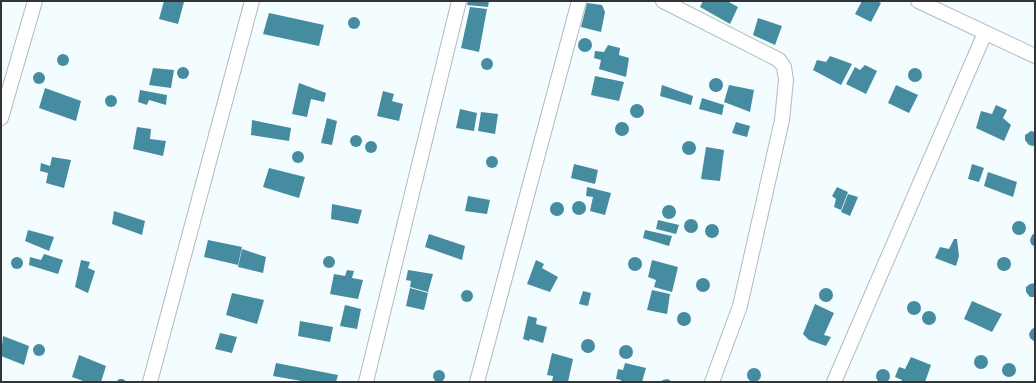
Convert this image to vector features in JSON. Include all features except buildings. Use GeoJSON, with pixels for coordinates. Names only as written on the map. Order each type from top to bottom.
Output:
{"type":"FeatureCollection","features":[{"type":"Feature","properties":{"kind":"street"},"geometry":{"type":"LineString","coordinates":[[1,118],[35,1]]}},
{"type":"Feature","properties":{"kind":"street"},"geometry":{"type":"LineString","coordinates":[[150,382],[252,1]]}},
{"type":"Feature","properties":{"kind":"street"},"geometry":{"type":"LineString","coordinates":[[366,382],[459,1]]}},
{"type":"Feature","properties":{"kind":"street"},"geometry":{"type":"LineString","coordinates":[[477,382],[579,1]]}},
{"type":"Feature","properties":{"kind":"street"},"geometry":{"type":"LineString","coordinates":[[663,1],[779,60],[784,67],[786,80],[782,120],[740,306],[712,382]]}},
{"type":"Feature","properties":{"kind":"street"},"geometry":{"type":"LineString","coordinates":[[918,1],[985,34],[1035,56]]}},
{"type":"Feature","properties":{"kind":"street"},"geometry":{"type":"LineString","coordinates":[[834,382],[985,34]]}}]}
